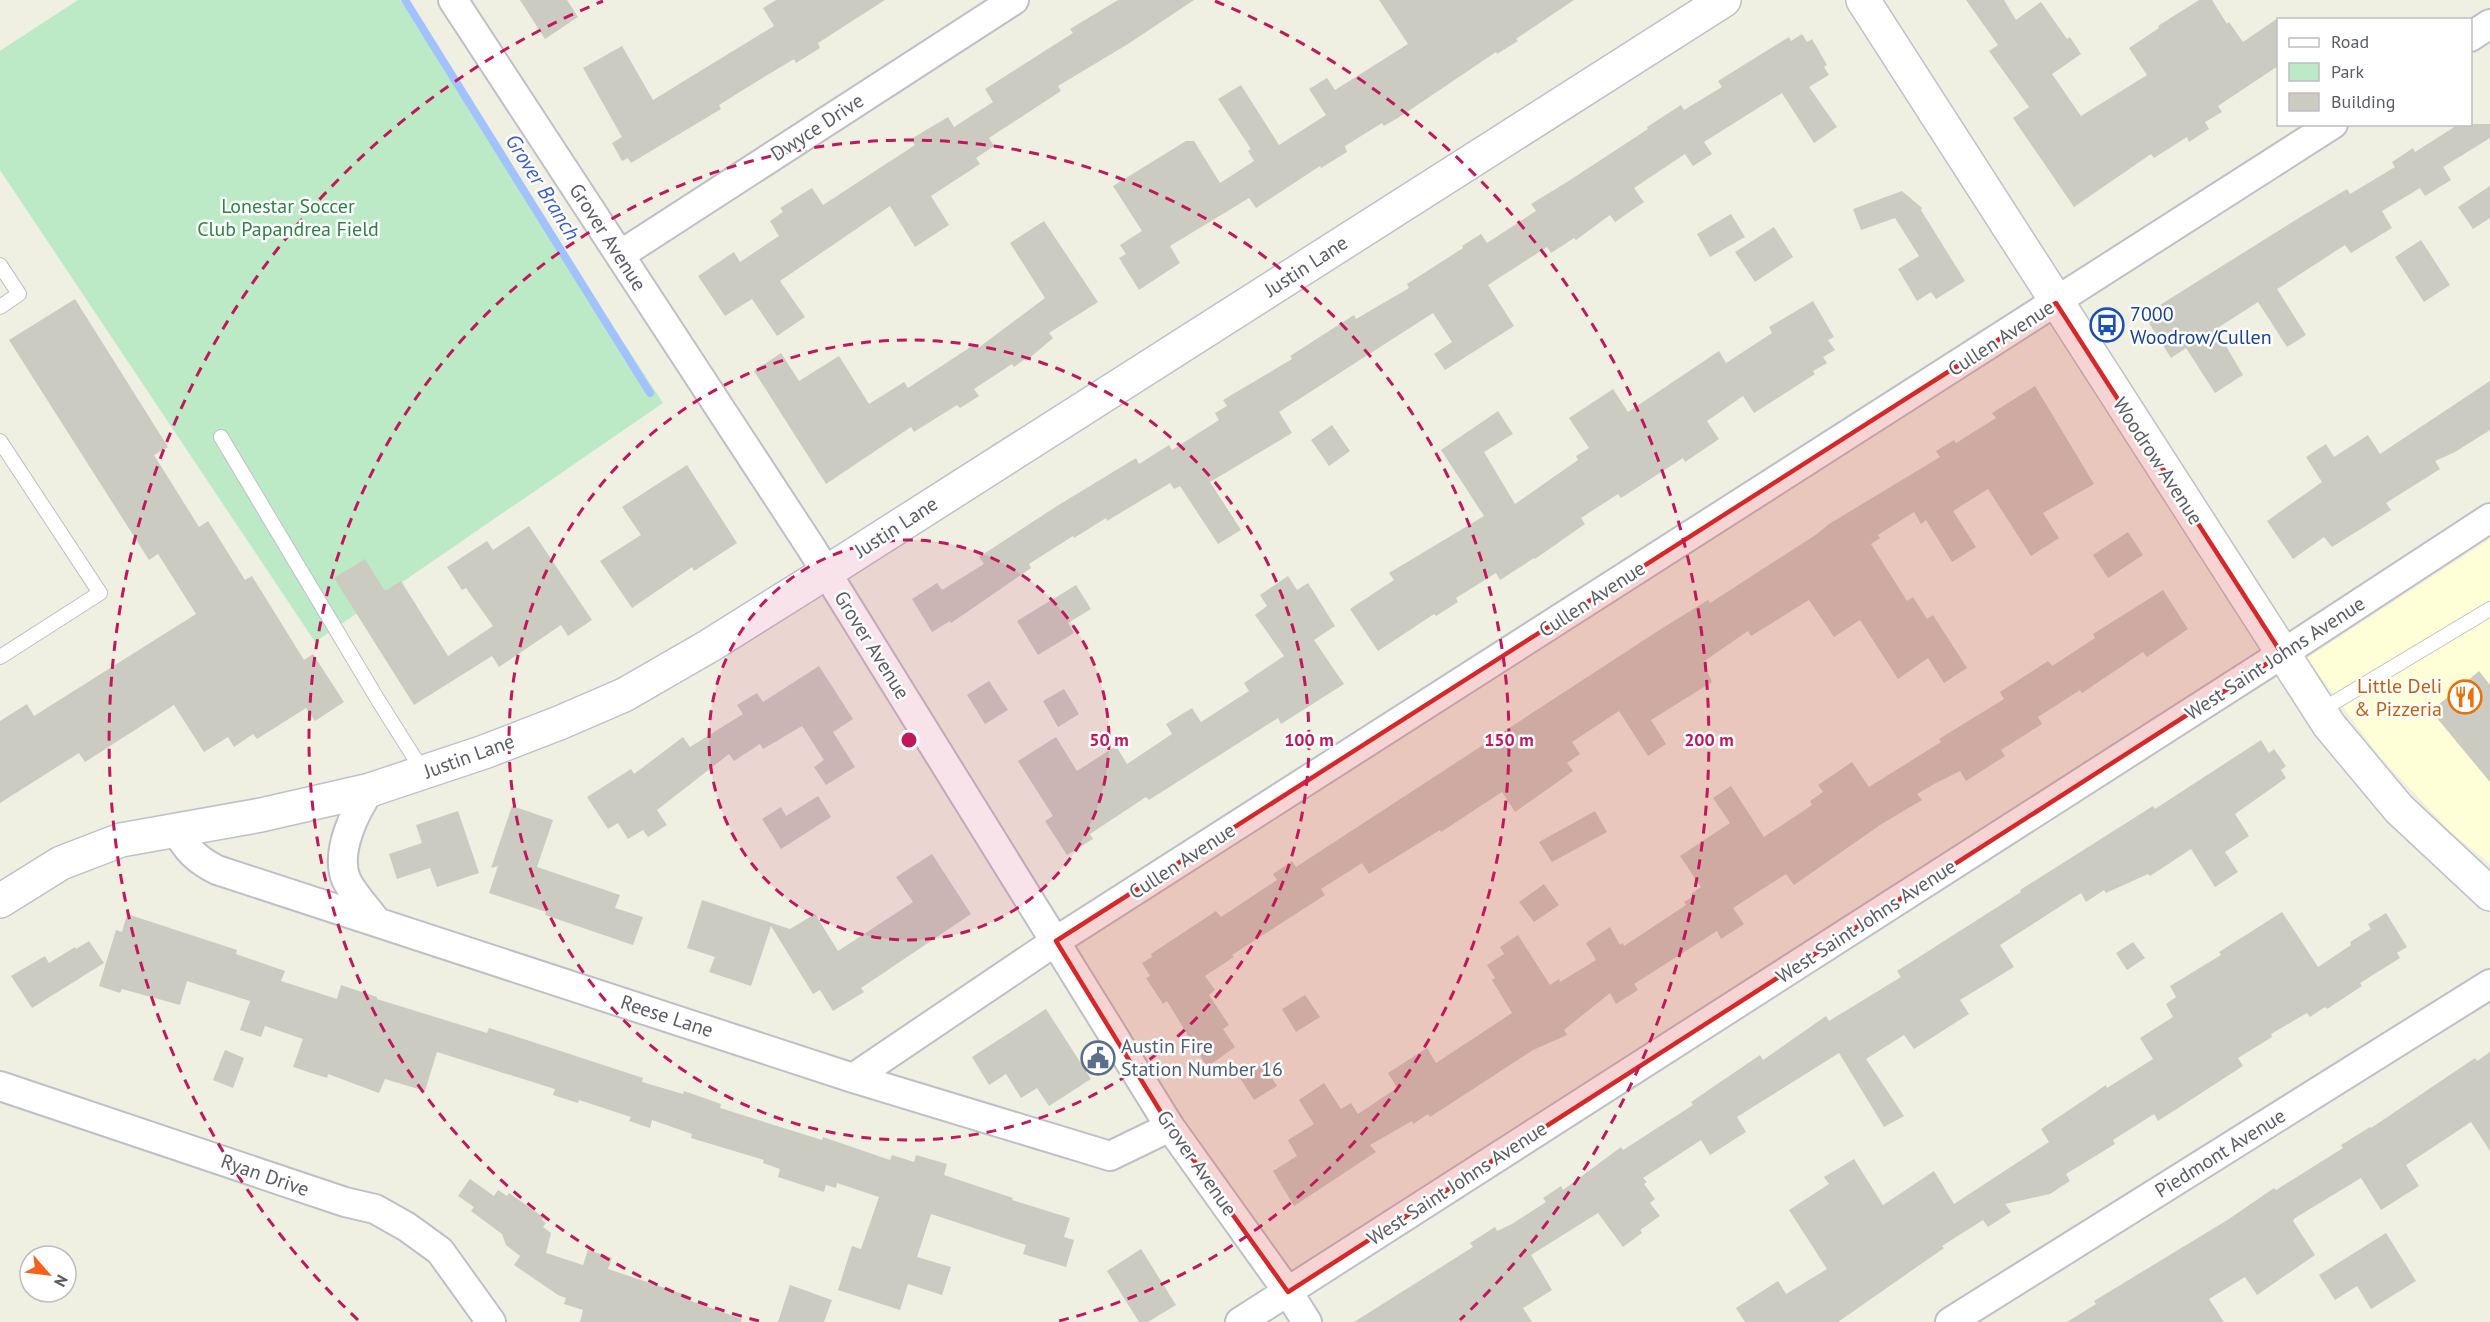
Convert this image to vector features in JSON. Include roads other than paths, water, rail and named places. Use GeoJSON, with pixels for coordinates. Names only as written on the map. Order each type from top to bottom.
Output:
{"type":"FeatureCollection","features":[{"type":"Feature","properties":{"kind":"street","name":"Grover Avenue"},"geometry":{"type":"LineString","coordinates":[[453,0],[827,572],[1170,1127],[1288,1292],[1306,1322]]}},
{"type":"Feature","properties":{"kind":"street","name":"Dwyce Drive"},"geometry":{"type":"LineString","coordinates":[[620,255],[1014,0]]}},
{"type":"Feature","properties":{"kind":"street","name":"Justin Lane"},"geometry":{"type":"LineString","coordinates":[[0,901],[61,863],[121,840],[261,815],[370,790],[548,727],[624,694],[709,646],[827,572],[1724,0]]}},
{"type":"Feature","properties":{"kind":"street","name":"Woodrow Avenue"},"geometry":{"type":"LineString","coordinates":[[1863,0],[2320,711],[2365,770],[2399,809],[2490,894]]}},
{"type":"Feature","properties":{"kind":"street"},"geometry":{"type":"LineString","coordinates":[[2472,35],[2490,24]]}},
{"type":"Feature","properties":{"kind":"street","name":"Cullen Avenue"},"geometry":{"type":"LineString","coordinates":[[853,1077],[1056,941],[2330,126]]}},
{"type":"Feature","properties":{"kind":"street","name":"West Saint Johns Avenue"},"geometry":{"type":"LineString","coordinates":[[1240,1322],[2282,654],[2490,518]]}},
{"type":"Feature","properties":{"kind":"street"},"geometry":{"type":"LineString","coordinates":[[370,790],[351,821],[343,853],[345,878],[376,921]]}},
{"type":"Feature","properties":{"kind":"street","name":"Reese Lane"},"geometry":{"type":"LineString","coordinates":[[176,830],[185,848],[197,860],[217,870],[853,1077],[1110,1156],[1170,1127]]}},
{"type":"Feature","properties":{"kind":"street","name":"Piedmont Avenue"},"geometry":{"type":"LineString","coordinates":[[1950,1322],[2490,984]]}},
{"type":"Feature","properties":{"kind":"street","name":"Ryan Drive"},"geometry":{"type":"LineString","coordinates":[[0,1086],[345,1202],[375,1209],[407,1227],[440,1251],[491,1322]]}},
{"type":"Feature","properties":{"kind":"lane"},"geometry":{"type":"LineString","coordinates":[[0,265],[19,294],[0,307]]}},
{"type":"Feature","properties":{"kind":"lane"},"geometry":{"type":"LineString","coordinates":[[221,437],[378,700],[424,772]]}},
{"type":"Feature","properties":{"kind":"lane"},"geometry":{"type":"LineString","coordinates":[[0,441],[100,593],[0,657]]}},
{"type":"Feature","properties":{"kind":"lane"},"geometry":{"type":"LineString","coordinates":[[2320,711],[2490,609]]}},
{"type":"Feature","properties":{"kind":"waterway","name":"Grover Branch"},"geometry":{"type":"LineString","coordinates":[[405,0],[650,393]]}},
{"type":"Feature","properties":{"kind":"place","name":"7000 Woodrow/Cullen"},"geometry":{"type":"Point","coordinates":[2107,325]}},
{"type":"Feature","properties":{"kind":"place","name":"Little Deli & Pizzeria"},"geometry":{"type":"Point","coordinates":[2465,697]}},
{"type":"Feature","properties":{"kind":"place","name":"Austin Fire Station Number 16"},"geometry":{"type":"Point","coordinates":[1098,1058]}},
{"type":"Feature","properties":{"kind":"park label","name":"Lonestar Soccer Club Papandrea Field"},"geometry":{"type":"Point","coordinates":[288,218]}}]}
